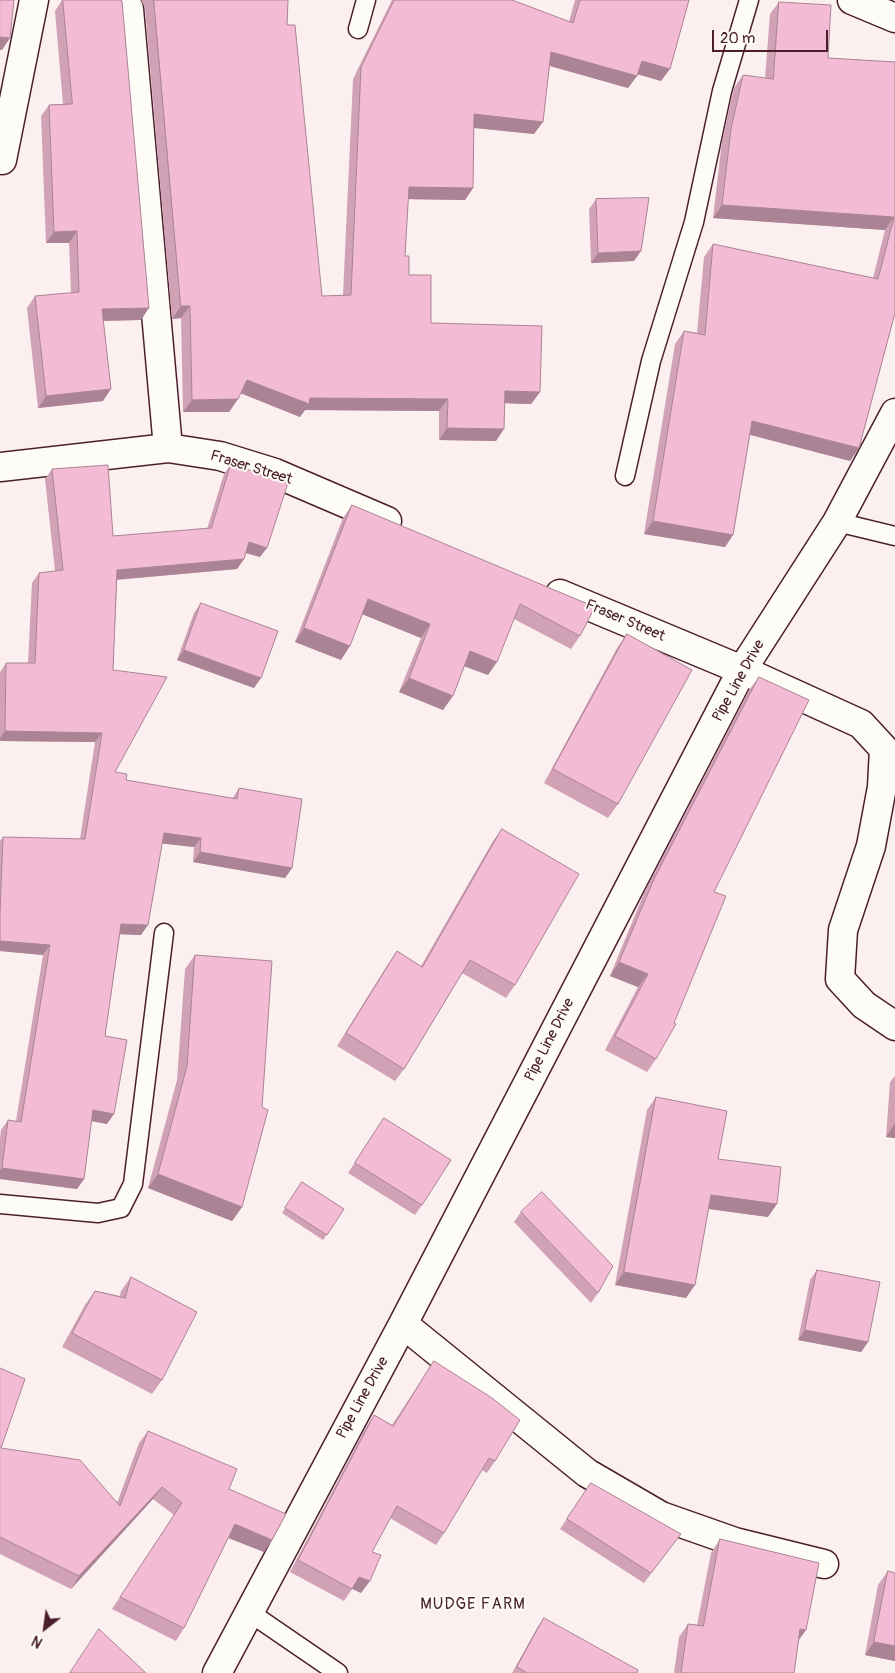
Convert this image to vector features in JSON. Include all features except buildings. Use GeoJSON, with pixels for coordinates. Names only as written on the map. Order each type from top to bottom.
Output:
{"type":"FeatureCollection","features":[{"type":"Feature","properties":{"kind":"street"},"geometry":{"type":"LineString","coordinates":[[2,160],[34,0]]}},
{"type":"Feature","properties":{"kind":"street"},"geometry":{"type":"LineString","coordinates":[[125,0],[129,9],[168,448]]}},
{"type":"Feature","properties":{"kind":"street"},"geometry":{"type":"LineString","coordinates":[[852,0],[895,18]]}},
{"type":"Feature","properties":{"kind":"street","name":"Pipe Line Drive"},"geometry":{"type":"LineString","coordinates":[[217,1673],[403,1324],[742,670],[837,522],[895,413]]}},
{"type":"Feature","properties":{"kind":"street","name":"Fraser Street"},"geometry":{"type":"LineString","coordinates":[[0,467],[168,448],[220,456],[275,473],[412,531]]}},
{"type":"Feature","properties":{"kind":"street","name":"Fraser Street"},"geometry":{"type":"LineString","coordinates":[[540,585],[742,670],[861,724],[884,749],[882,787],[871,846],[843,930],[840,979],[864,1005],[895,1026]]}},
{"type":"Feature","properties":{"kind":"street"},"geometry":{"type":"LineString","coordinates":[[403,1324],[587,1473],[661,1516],[735,1542],[824,1564]]}},
{"type":"Feature","properties":{"kind":"lane"},"geometry":{"type":"LineString","coordinates":[[358,29],[366,0]]}},
{"type":"Feature","properties":{"kind":"lane"},"geometry":{"type":"LineString","coordinates":[[625,476],[650,361],[694,222],[722,91],[749,0]]}},
{"type":"Feature","properties":{"kind":"lane"},"geometry":{"type":"LineString","coordinates":[[837,522],[895,536]]}},
{"type":"Feature","properties":{"kind":"lane"},"geometry":{"type":"LineString","coordinates":[[0,1204],[98,1213],[121,1208],[133,1184],[164,933]]}},
{"type":"Feature","properties":{"kind":"lane"},"geometry":{"type":"LineString","coordinates":[[250,1612],[338,1673]]}},
{"type":"Feature","properties":{"kind":"district","name":"MUDGE FARM"},"geometry":{"type":"Point","coordinates":[473,1605]}}]}
